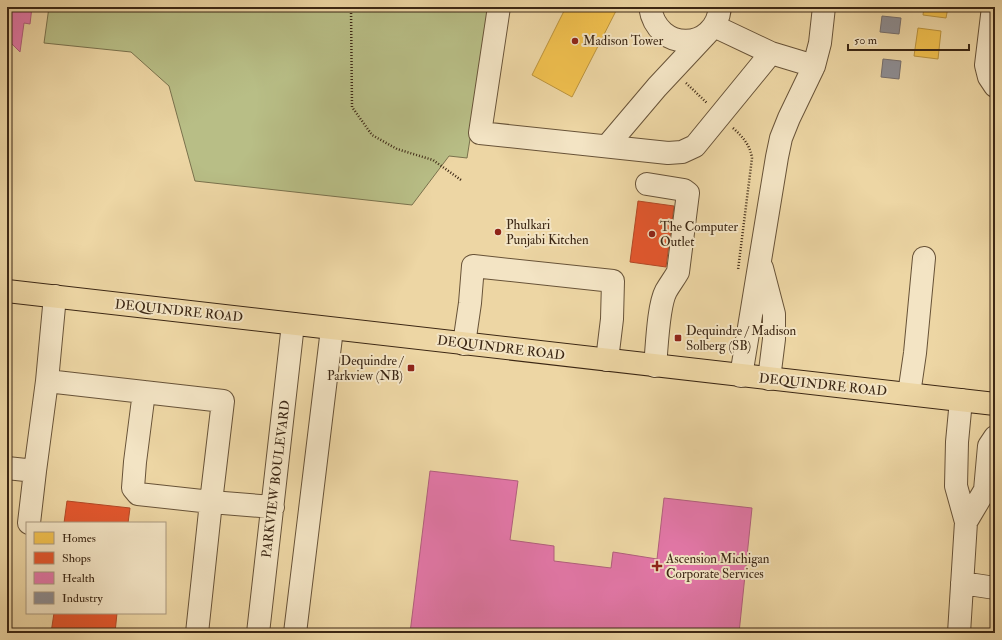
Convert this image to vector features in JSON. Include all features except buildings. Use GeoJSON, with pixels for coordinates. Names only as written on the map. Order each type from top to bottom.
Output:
{"type":"FeatureCollection","features":[{"type":"Feature","properties":{"kind":"main road","name":"DEQUINDRE ROAD"},"geometry":{"type":"LineString","coordinates":[[7,291],[995,404]]}},
{"type":"Feature","properties":{"kind":"street"},"geometry":{"type":"LineString","coordinates":[[499,7],[480,133],[668,153],[682,152],[695,146],[771,53]]}},
{"type":"Feature","properties":{"kind":"street"},"geometry":{"type":"LineString","coordinates":[[650,7],[651,17],[657,28],[666,36],[677,40],[689,41],[699,38],[707,33],[717,16]]}},
{"type":"Feature","properties":{"kind":"street"},"geometry":{"type":"LineString","coordinates":[[741,376],[776,157],[781,138],[789,118],[814,66],[820,43],[824,7]]}},
{"type":"Feature","properties":{"kind":"street"},"geometry":{"type":"LineString","coordinates":[[993,7],[986,65],[989,77],[995,86]]}},
{"type":"Feature","properties":{"kind":"street"},"geometry":{"type":"LineString","coordinates":[[607,146],[717,16]]}},
{"type":"Feature","properties":{"kind":"street"},"geometry":{"type":"LineString","coordinates":[[717,16],[771,53],[814,66]]}},
{"type":"Feature","properties":{"kind":"street"},"geometry":{"type":"LineString","coordinates":[[647,184],[684,190],[688,193],[678,272],[674,281],[666,291],[662,303],[655,366]]}},
{"type":"Feature","properties":{"kind":"street"},"geometry":{"type":"LineString","coordinates":[[909,394],[915,353],[924,258]]}},
{"type":"Feature","properties":{"kind":"street"},"geometry":{"type":"LineString","coordinates":[[760,262],[774,314],[774,339],[769,379]]}},
{"type":"Feature","properties":{"kind":"street"},"geometry":{"type":"LineString","coordinates":[[464,344],[473,266],[613,281],[612,319],[607,360]]}},
{"type":"Feature","properties":{"kind":"street"},"geometry":{"type":"LineString","coordinates":[[29,522],[47,381],[55,296]]}},
{"type":"Feature","properties":{"kind":"street","name":"PARKVIEW BOULEVARD"},"geometry":{"type":"LineString","coordinates":[[258,633],[293,324]]}},
{"type":"Feature","properties":{"kind":"street"},"geometry":{"type":"LineString","coordinates":[[295,633],[332,329]]}},
{"type":"Feature","properties":{"kind":"street"},"geometry":{"type":"LineString","coordinates":[[47,381],[223,401],[197,633]]}},
{"type":"Feature","properties":{"kind":"street"},"geometry":{"type":"LineString","coordinates":[[144,392],[133,488],[138,494],[273,507]]}},
{"type":"Feature","properties":{"kind":"street"},"geometry":{"type":"LineString","coordinates":[[959,633],[966,522],[956,486],[957,442],[962,400]]}},
{"type":"Feature","properties":{"kind":"street"},"geometry":{"type":"LineString","coordinates":[[966,522],[985,490],[989,446],[995,437]]}},
{"type":"Feature","properties":{"kind":"street"},"geometry":{"type":"LineString","coordinates":[[7,468],[35,471]]}},
{"type":"Feature","properties":{"kind":"street"},"geometry":{"type":"LineString","coordinates":[[962,582],[995,588]]}},
{"type":"Feature","properties":{"kind":"path"},"geometry":{"type":"LineString","coordinates":[[352,7],[352,107],[372,135],[397,149],[433,160],[461,180]]}},
{"type":"Feature","properties":{"kind":"path"},"geometry":{"type":"LineString","coordinates":[[681,78],[710,106]]}},
{"type":"Feature","properties":{"kind":"path"},"geometry":{"type":"LineString","coordinates":[[731,126],[745,139],[749,146],[752,158],[737,273]]}},
{"type":"Feature","properties":{"kind":"green space"},"geometry":{"type":"Polygon","coordinates":[[[49,7],[491,7],[467,158],[449,156],[412,205],[195,181],[169,86],[131,52],[44,43],[49,7]]]}},
{"type":"Feature","properties":{"kind":"place","name":"Madison Tower"},"geometry":{"type":"Point","coordinates":[575,41]}},
{"type":"Feature","properties":{"kind":"place","name":"Phulkari Punjabi Kitchen"},"geometry":{"type":"Point","coordinates":[498,232]}},
{"type":"Feature","properties":{"kind":"place","name":"The Computer Outlet"},"geometry":{"type":"Point","coordinates":[652,234]}},
{"type":"Feature","properties":{"kind":"place","name":"Dequindre / Madison Solberg (SB)"},"geometry":{"type":"Point","coordinates":[678,338]}},
{"type":"Feature","properties":{"kind":"place","name":"Dequindre / Parkview (NB)"},"geometry":{"type":"Point","coordinates":[411,368]}},
{"type":"Feature","properties":{"kind":"place","name":"Ascension Michigan Corporate Services"},"geometry":{"type":"Point","coordinates":[657,566]}}]}
